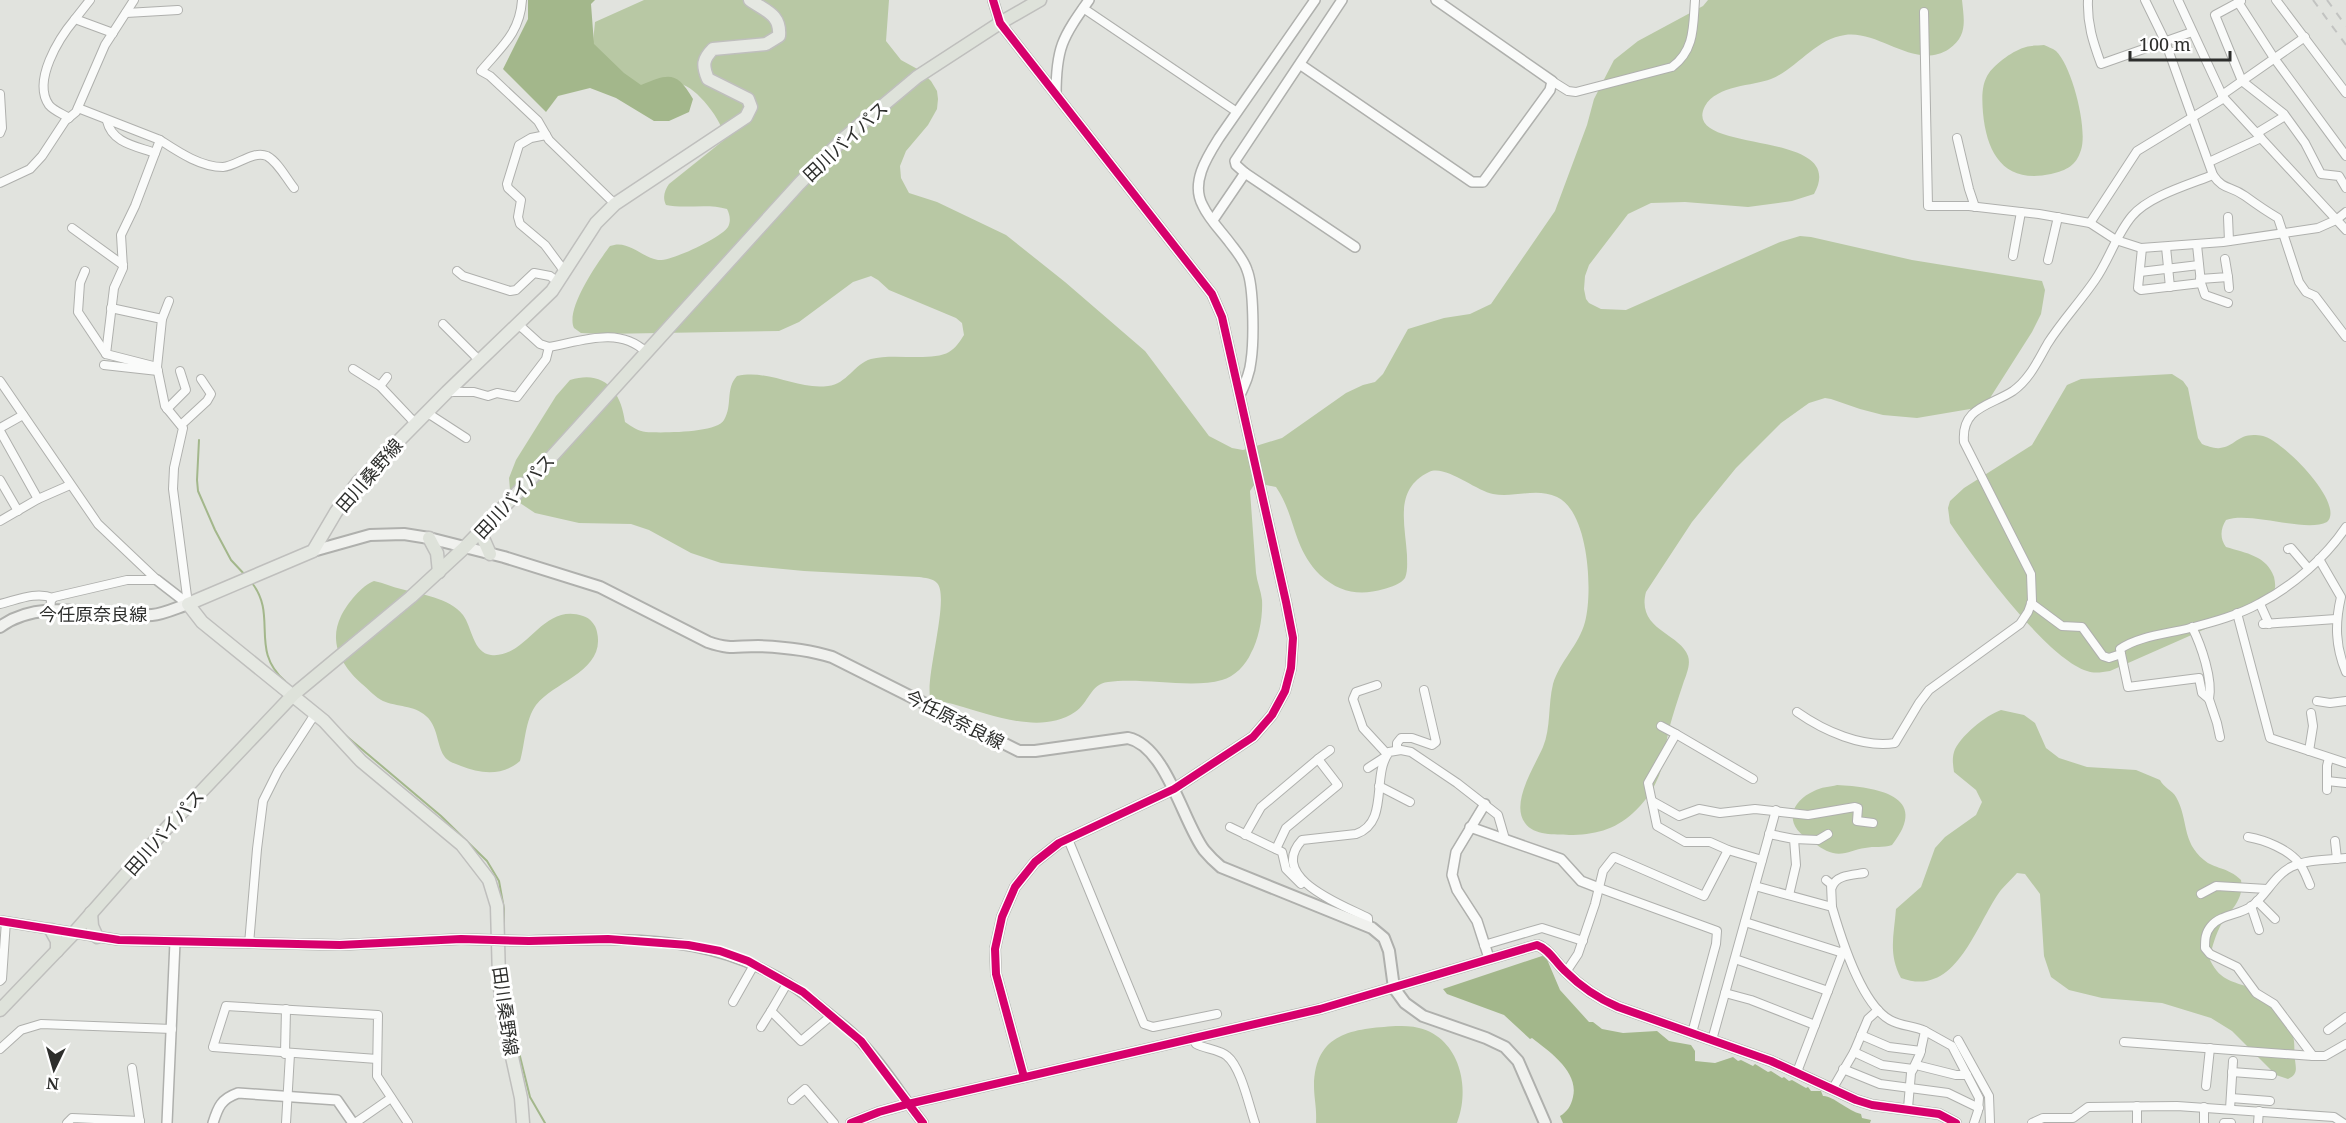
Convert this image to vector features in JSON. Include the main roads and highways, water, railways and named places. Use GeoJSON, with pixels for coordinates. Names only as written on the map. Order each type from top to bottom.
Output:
{"type":"FeatureCollection","features":[{"type":"Feature","properties":{"kind":"highway","name":"田川バイパス"},"geometry":{"type":"LineString","coordinates":[[0,1010],[73,934],[162,832],[293,695],[411,597],[464,548],[844,138],[916,77],[1040,0]]}},
{"type":"Feature","properties":{"kind":"highway"},"geometry":{"type":"LineString","coordinates":[[483,528],[483,538],[490,554]]}},
{"type":"Feature","properties":{"kind":"highway"},"geometry":{"type":"LineString","coordinates":[[429,538],[437,553],[439,572]]}},
{"type":"Feature","properties":{"kind":"highway"},"geometry":{"type":"LineString","coordinates":[[91,913],[92,926],[97,937]]}},
{"type":"Feature","properties":{"kind":"highway"},"geometry":{"type":"LineString","coordinates":[[51,930],[57,941],[57,951]]}},
{"type":"Feature","properties":{"kind":"main road","name":"田川桑野線"},"geometry":{"type":"LineString","coordinates":[[313,551],[336,512],[358,482],[426,412],[552,291],[596,223],[615,204],[746,117],[751,107],[748,99],[708,79],[703,68],[704,58],[713,49],[766,44],[779,36],[780,26],[776,17],[750,0]]}},
{"type":"Feature","properties":{"kind":"main road","name":"今任原奈良線"},"geometry":{"type":"LineString","coordinates":[[313,551],[370,535],[404,534],[429,538],[600,587],[708,642],[723,647],[790,648],[810,650],[832,657],[1019,751],[1035,751],[1128,738],[1138,740],[1146,746],[1174,789],[1204,849],[1221,867],[1368,926],[1384,938],[1389,951],[1394,988],[1405,1003],[1423,1016],[1505,1047],[1518,1061],[1545,1123]]}},
{"type":"Feature","properties":{"kind":"main road"},"geometry":{"type":"LineString","coordinates":[[188,604],[313,551]]}},
{"type":"Feature","properties":{"kind":"main road","name":"田川桑野線"},"geometry":{"type":"LineString","coordinates":[[188,604],[202,622],[324,721],[361,761],[462,845],[489,880],[497,906],[499,978],[503,1016],[521,1098],[523,1123]]}},
{"type":"Feature","properties":{"kind":"main road","name":"今任原奈良線"},"geometry":{"type":"LineString","coordinates":[[0,627],[21,616],[50,612],[155,615],[188,604]]}},
{"type":"Feature","properties":{"kind":"waterway"},"geometry":{"type":"LineString","coordinates":[[199,440],[198,491],[231,560],[246,576]]}},
{"type":"Feature","properties":{"kind":"waterway"},"geometry":{"type":"LineString","coordinates":[[252,583],[263,608],[268,657],[274,669],[285,681]]}},
{"type":"Feature","properties":{"kind":"waterway"},"geometry":{"type":"LineString","coordinates":[[345,735],[441,816],[487,861],[499,881],[504,909],[504,935]]}},
{"type":"Feature","properties":{"kind":"waterway"},"geometry":{"type":"LineString","coordinates":[[504,979],[511,1020],[530,1097],[545,1123]]}},
{"type":"Feature","properties":{"kind":"railway"},"geometry":{"type":"LineString","coordinates":[[2313,0],[2346,45]]}},
{"type":"Feature","properties":{"kind":"railway"},"geometry":{"type":"LineString","coordinates":[[2327,0],[2346,26]]}}]}
